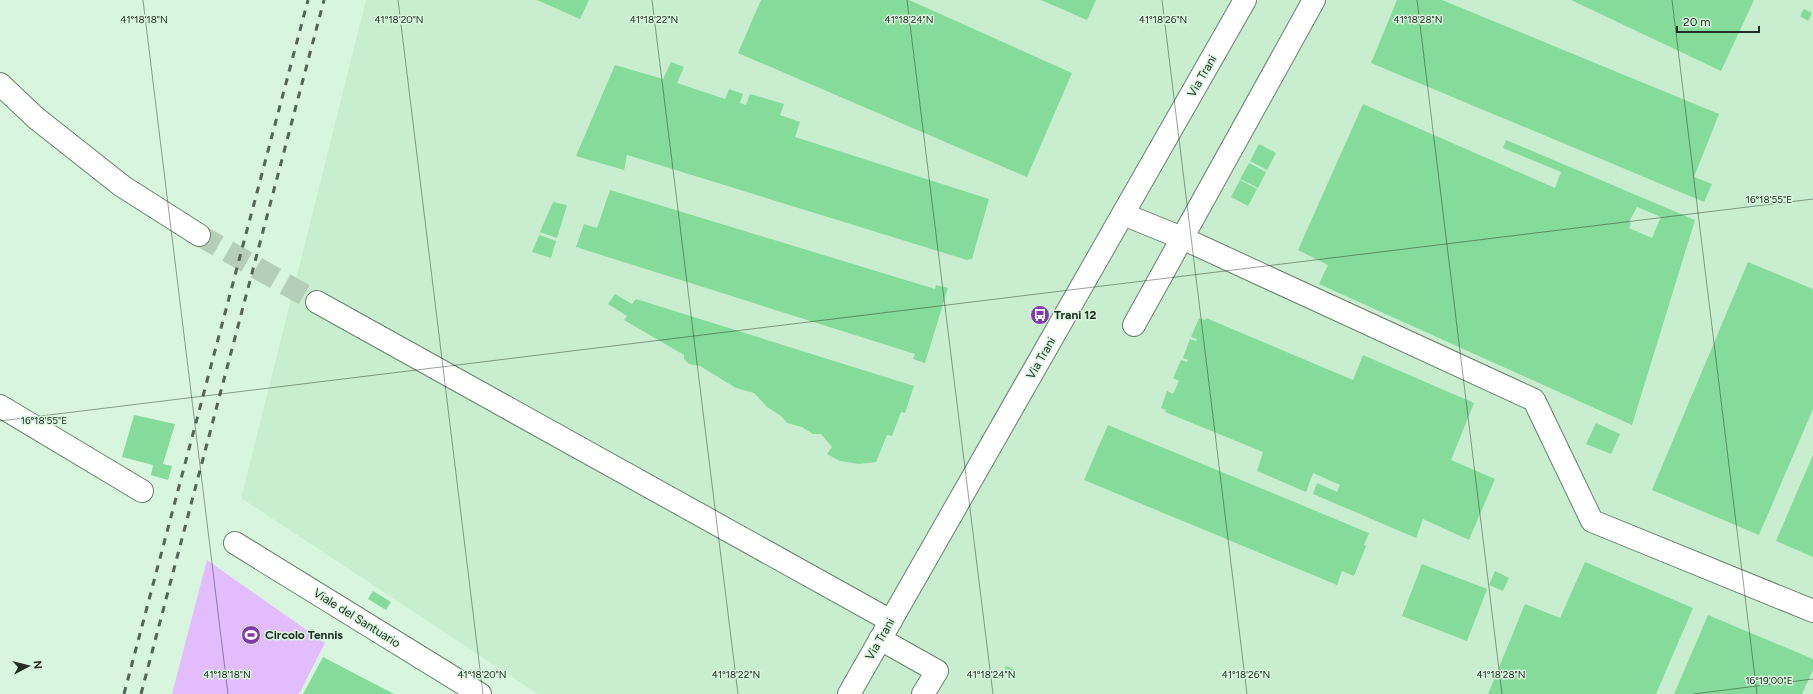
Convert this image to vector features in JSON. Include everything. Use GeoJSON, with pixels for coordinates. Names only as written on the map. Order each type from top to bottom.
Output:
{"type":"FeatureCollection","features":[{"type":"Feature","properties":{"kind":"street","name":"Via Trani"},"geometry":{"type":"LineString","coordinates":[[849,694],[1245,0]]}},
{"type":"Feature","properties":{"kind":"street"},"geometry":{"type":"LineString","coordinates":[[1134,325],[1314,0]]}},
{"type":"Feature","properties":{"kind":"street"},"geometry":{"type":"LineString","coordinates":[[0,84],[36,118],[122,186],[199,235]]}},
{"type":"Feature","properties":{"kind":"street"},"geometry":{"type":"LineString","coordinates":[[1123,214],[1182,238],[1534,400],[1592,521],[1813,611]]}},
{"type":"Feature","properties":{"kind":"street"},"geometry":{"type":"LineString","coordinates":[[317,302],[885,630],[937,671],[923,694]]}},
{"type":"Feature","properties":{"kind":"street"},"geometry":{"type":"LineString","coordinates":[[0,406],[142,491]]}},
{"type":"Feature","properties":{"kind":"street","name":"Viale del Santuario"},"geometry":{"type":"LineString","coordinates":[[235,543],[480,694]]}},
{"type":"Feature","properties":{"kind":"shaded area"},"geometry":{"type":"Polygon","coordinates":[[[366,0],[1813,0],[1813,694],[538,694],[241,498],[366,0]]]}},
{"type":"Feature","properties":{"kind":"shaded area","name":"Circolo Tennis"},"geometry":{"type":"Polygon","coordinates":[[[207,560],[325,643],[299,694],[172,694],[207,560]]]}},
{"type":"Feature","properties":{"kind":"building"},"geometry":{"type":"Polygon","coordinates":[[[537,0],[589,0],[580,19],[537,0]]]}},
{"type":"Feature","properties":{"kind":"building"},"geometry":{"type":"Polygon","coordinates":[[[761,0],[909,0],[1072,73],[1027,177],[738,53],[761,0]]]}},
{"type":"Feature","properties":{"kind":"building"},"geometry":{"type":"Polygon","coordinates":[[[1041,0],[1096,0],[1087,20],[1041,0]]]}},
{"type":"Feature","properties":{"kind":"building"},"geometry":{"type":"Polygon","coordinates":[[[1397,0],[1442,0],[1719,114],[1694,177],[1712,184],[1704,202],[1371,63],[1397,0]]]}},
{"type":"Feature","properties":{"kind":"building"},"geometry":{"type":"Polygon","coordinates":[[[1571,0],[1754,0],[1721,71],[1571,0]]]}},
{"type":"Feature","properties":{"kind":"building"},"geometry":{"type":"Polygon","coordinates":[[[1804,9],[1812,13],[1808,21],[1800,16],[1804,9]]]}},
{"type":"Feature","properties":{"kind":"building"},"geometry":{"type":"Polygon","coordinates":[[[671,62],[684,67],[677,83],[725,99],[729,89],[743,94],[740,103],[746,105],[750,94],[784,104],[780,115],[800,122],[795,137],[989,199],[972,259],[967,260],[627,155],[624,170],[576,156],[615,65],[663,79],[671,62]]]}},
{"type":"Feature","properties":{"kind":"building"},"geometry":{"type":"Polygon","coordinates":[[[1363,104],[1555,188],[1561,172],[1503,148],[1506,140],[1695,220],[1632,425],[1319,284],[1328,265],[1298,250],[1363,104]],[[1637,207],[1629,222],[1631,223],[1629,228],[1652,238],[1661,217],[1637,207]]]}},
{"type":"Feature","properties":{"kind":"building"},"geometry":{"type":"Polygon","coordinates":[[[1259,144],[1276,153],[1267,170],[1250,161],[1259,144]]]}},
{"type":"Feature","properties":{"kind":"building"},"geometry":{"type":"Polygon","coordinates":[[[1249,163],[1266,172],[1258,188],[1240,179],[1249,163]]]}},
{"type":"Feature","properties":{"kind":"building"},"geometry":{"type":"Polygon","coordinates":[[[1240,180],[1257,189],[1248,206],[1231,197],[1240,180]]]}},
{"type":"Feature","properties":{"kind":"building"},"geometry":{"type":"Polygon","coordinates":[[[610,190],[935,289],[936,285],[948,288],[925,363],[913,359],[915,354],[576,247],[584,224],[597,228],[610,190]]]}},
{"type":"Feature","properties":{"kind":"building"},"geometry":{"type":"Polygon","coordinates":[[[553,202],[567,205],[557,238],[540,232],[553,202]]]}},
{"type":"Feature","properties":{"kind":"building"},"geometry":{"type":"Polygon","coordinates":[[[539,235],[556,241],[551,258],[532,252],[539,235]]]}},
{"type":"Feature","properties":{"kind":"building"},"geometry":{"type":"Polygon","coordinates":[[[1748,262],[1813,289],[1813,409],[1759,535],[1652,490],[1748,262]]]}},
{"type":"Feature","properties":{"kind":"building"},"geometry":{"type":"Polygon","coordinates":[[[615,294],[632,304],[636,299],[914,386],[905,413],[901,412],[892,436],[887,435],[876,462],[859,464],[840,461],[827,454],[832,447],[821,434],[813,434],[802,427],[787,423],[781,416],[767,407],[754,393],[736,388],[700,366],[689,364],[684,359],[684,355],[624,320],[627,316],[608,304],[615,294]]]}},
{"type":"Feature","properties":{"kind":"building"},"geometry":{"type":"Polygon","coordinates":[[[1199,318],[1205,320],[1206,318],[1353,380],[1363,355],[1474,403],[1451,460],[1495,479],[1469,540],[1423,519],[1416,538],[1313,494],[1317,483],[1337,492],[1340,485],[1313,473],[1306,492],[1257,471],[1263,452],[1165,412],[1166,410],[1161,408],[1167,391],[1173,394],[1179,381],[1173,378],[1181,360],[1187,362],[1188,360],[1183,358],[1190,339],[1196,341],[1197,339],[1191,337],[1199,318]]]}},
{"type":"Feature","properties":{"kind":"building"},"geometry":{"type":"Polygon","coordinates":[[[134,415],[175,424],[163,464],[172,466],[168,480],[151,475],[153,465],[122,457],[134,415]]]}},
{"type":"Feature","properties":{"kind":"building"},"geometry":{"type":"Polygon","coordinates":[[[1596,423],[1620,434],[1611,454],[1586,444],[1596,423]]]}},
{"type":"Feature","properties":{"kind":"building"},"geometry":{"type":"Polygon","coordinates":[[[1108,425],[1369,533],[1364,545],[1366,546],[1354,576],[1342,571],[1337,585],[1084,480],[1108,425]]]}},
{"type":"Feature","properties":{"kind":"building"},"geometry":{"type":"Polygon","coordinates":[[[1813,455],[1813,557],[1776,541],[1813,455]]]}},
{"type":"Feature","properties":{"kind":"building"},"geometry":{"type":"Polygon","coordinates":[[[1585,562],[1693,608],[1656,694],[1488,694],[1525,604],[1560,618],[1585,562]]]}},
{"type":"Feature","properties":{"kind":"building"},"geometry":{"type":"Polygon","coordinates":[[[1422,564],[1487,589],[1467,641],[1402,616],[1422,564]]]}},
{"type":"Feature","properties":{"kind":"building"},"geometry":{"type":"Polygon","coordinates":[[[1495,571],[1509,578],[1503,591],[1489,585],[1495,571]]]}},
{"type":"Feature","properties":{"kind":"building"},"geometry":{"type":"Polygon","coordinates":[[[373,591],[391,602],[386,610],[368,599],[373,591]]]}},
{"type":"Feature","properties":{"kind":"building"},"geometry":{"type":"Polygon","coordinates":[[[1708,615],[1813,659],[1813,670],[1802,694],[1674,694],[1708,615]]]}},
{"type":"Feature","properties":{"kind":"building"},"geometry":{"type":"Polygon","coordinates":[[[323,657],[394,694],[303,694],[323,657]]]}},
{"type":"Feature","properties":{"kind":"building"},"geometry":{"type":"Polygon","coordinates":[[[1006,666],[1014,669],[1011,676],[1003,673],[1006,666]]]}},
{"type":"Feature","properties":{"kind":"tunnel"},"geometry":{"type":"LineString","coordinates":[[199,235],[317,302]]}},
{"type":"Feature","properties":{"kind":"railway"},"geometry":{"type":"LineString","coordinates":[[124,694],[308,0]]}},
{"type":"Feature","properties":{"kind":"railway"},"geometry":{"type":"LineString","coordinates":[[141,694],[324,0]]}},
{"type":"Feature","properties":{"kind":"place","name":"Trani 12"},"geometry":{"type":"Point","coordinates":[1040,315]}},
{"type":"Feature","properties":{"kind":"place","name":"Circolo Tennis"},"geometry":{"type":"Point","coordinates":[251,635]}}]}
